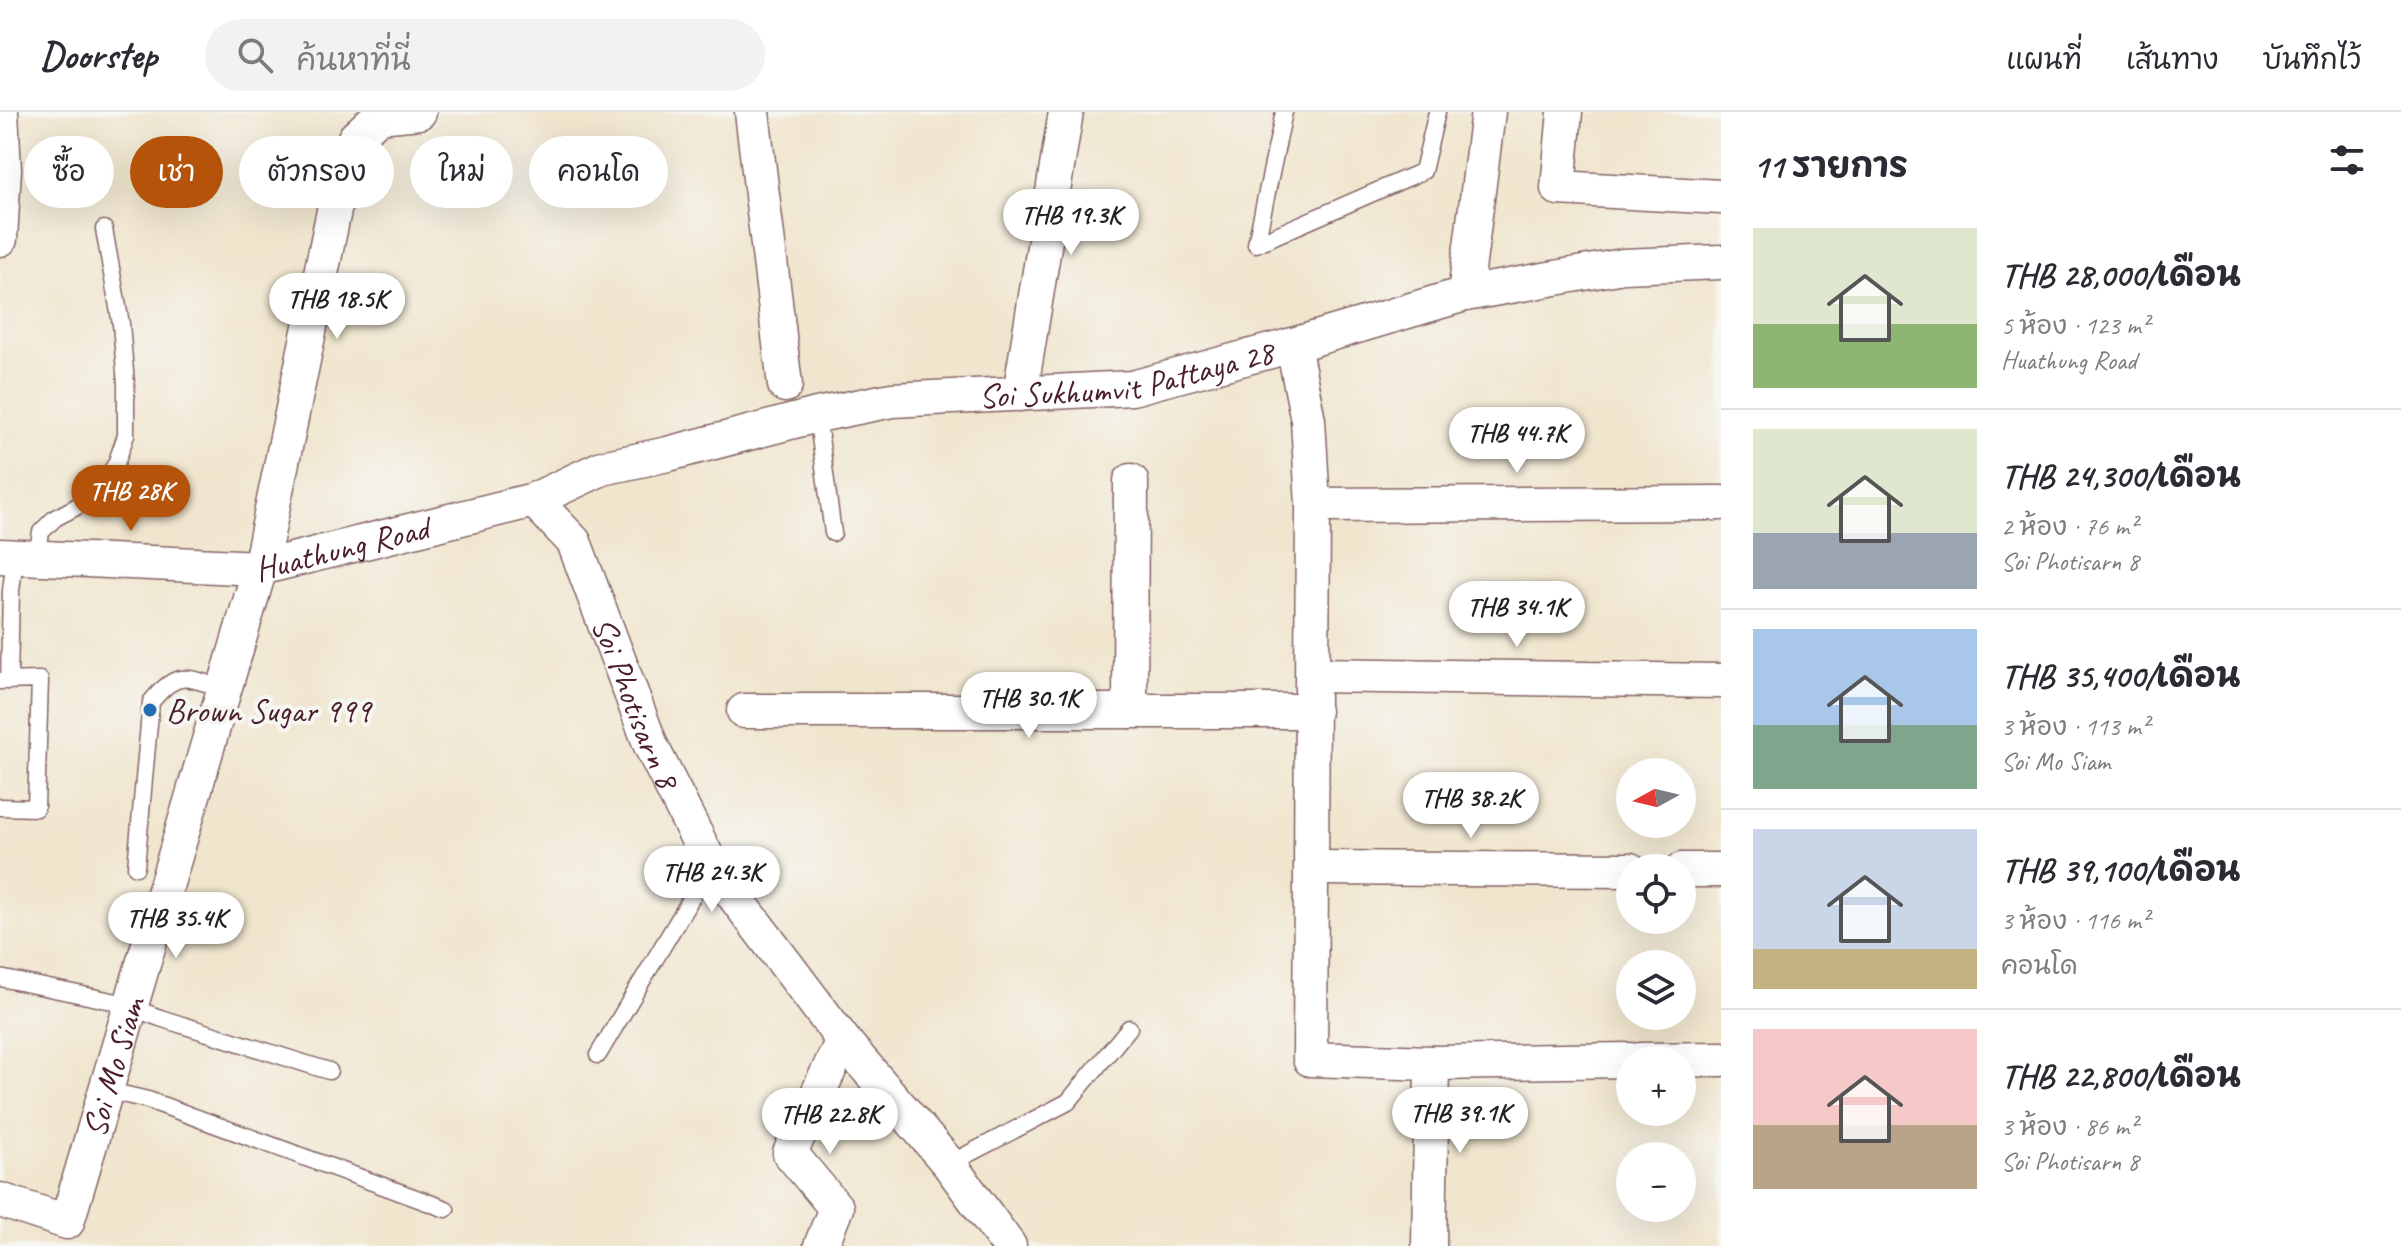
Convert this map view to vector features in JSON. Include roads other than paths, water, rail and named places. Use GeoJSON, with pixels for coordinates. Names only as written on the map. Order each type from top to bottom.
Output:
{"type":"FeatureCollection","features":[{"type":"Feature","properties":{"kind":"street"},"geometry":{"type":"LineString","coordinates":[[0,239],[4,169],[1,112]]}},
{"type":"Feature","properties":{"kind":"street","name":"Soi Mo Siam"},"geometry":{"type":"LineString","coordinates":[[0,1200],[72,1234],[105,1090],[260,568],[342,172],[355,138],[379,116],[419,112]]}},
{"type":"Feature","properties":{"kind":"street"},"geometry":{"type":"LineString","coordinates":[[752,112],[785,385]]}},
{"type":"Feature","properties":{"kind":"street"},"geometry":{"type":"LineString","coordinates":[[1020,394],[1066,112]]}},
{"type":"Feature","properties":{"kind":"street"},"geometry":{"type":"LineString","coordinates":[[1465,294],[1488,112]]}},
{"type":"Feature","properties":{"kind":"street"},"geometry":{"type":"LineString","coordinates":[[1565,112],[1558,188],[1721,197]]}},
{"type":"Feature","properties":{"kind":"street","name":"Soi Sukhumvit Pattaya 28"},"geometry":{"type":"LineString","coordinates":[[534,500],[602,468],[817,415],[892,400],[1132,388],[1465,294],[1623,266],[1721,262]]}},
{"type":"Feature","properties":{"kind":"street"},"geometry":{"type":"LineString","coordinates":[[1293,345],[1308,420],[1313,505],[1310,1059],[1432,1063],[1616,1060]]}},
{"type":"Feature","properties":{"kind":"street"},"geometry":{"type":"LineString","coordinates":[[1130,711],[1131,481]]}},
{"type":"Feature","properties":{"kind":"street","name":"Huathung Road"},"geometry":{"type":"LineString","coordinates":[[17,557],[260,568],[534,500]]}},
{"type":"Feature","properties":{"kind":"street","name":"Soi Photisarn 8"},"geometry":{"type":"LineString","coordinates":[[534,500],[574,542],[651,746],[711,865],[843,1040],[949,1164],[998,1241]]}},
{"type":"Feature","properties":{"kind":"street"},"geometry":{"type":"LineString","coordinates":[[1313,505],[1721,503]]}},
{"type":"Feature","properties":{"kind":"street"},"geometry":{"type":"LineString","coordinates":[[1313,675],[1721,681]]}},
{"type":"Feature","properties":{"kind":"street"},"geometry":{"type":"LineString","coordinates":[[744,711],[1313,711]]}},
{"type":"Feature","properties":{"kind":"street"},"geometry":{"type":"LineString","coordinates":[[1312,868],[1616,870]]}},
{"type":"Feature","properties":{"kind":"street"},"geometry":{"type":"LineString","coordinates":[[1696,870],[1721,870]]}},
{"type":"Feature","properties":{"kind":"street"},"geometry":{"type":"LineString","coordinates":[[821,1246],[836,1208],[790,1153],[843,1040]]}},
{"type":"Feature","properties":{"kind":"street"},"geometry":{"type":"LineString","coordinates":[[1696,1059],[1721,1059]]}},
{"type":"Feature","properties":{"kind":"street"},"geometry":{"type":"LineString","coordinates":[[1429,1246],[1432,1063]]}},
{"type":"Feature","properties":{"kind":"lane"},"geometry":{"type":"LineString","coordinates":[[1284,112],[1256,244],[1423,171],[1437,112]]}},
{"type":"Feature","properties":{"kind":"lane"},"geometry":{"type":"LineString","coordinates":[[0,807],[36,808],[40,680],[4,681],[11,591],[17,557],[55,518],[76,507],[100,488],[116,464],[126,435],[121,324],[104,229]]}},
{"type":"Feature","properties":{"kind":"lane"},"geometry":{"type":"LineString","coordinates":[[817,415],[833,533]]}},
{"type":"Feature","properties":{"kind":"lane"},"geometry":{"type":"LineString","coordinates":[[136,867],[151,702],[166,683],[185,678],[224,689]]}},
{"type":"Feature","properties":{"kind":"lane"},"geometry":{"type":"LineString","coordinates":[[598,1055],[711,865]]}},
{"type":"Feature","properties":{"kind":"lane"},"geometry":{"type":"LineString","coordinates":[[0,978],[132,1007],[329,1071]]}},
{"type":"Feature","properties":{"kind":"lane"},"geometry":{"type":"LineString","coordinates":[[949,1164],[1068,1102],[1129,1028]]}},
{"type":"Feature","properties":{"kind":"lane"},"geometry":{"type":"LineString","coordinates":[[105,1090],[148,1100],[446,1209]]}},
{"type":"Feature","properties":{"kind":"place","name":"Brown Sugar 999"},"geometry":{"type":"Point","coordinates":[150,710]}}]}
